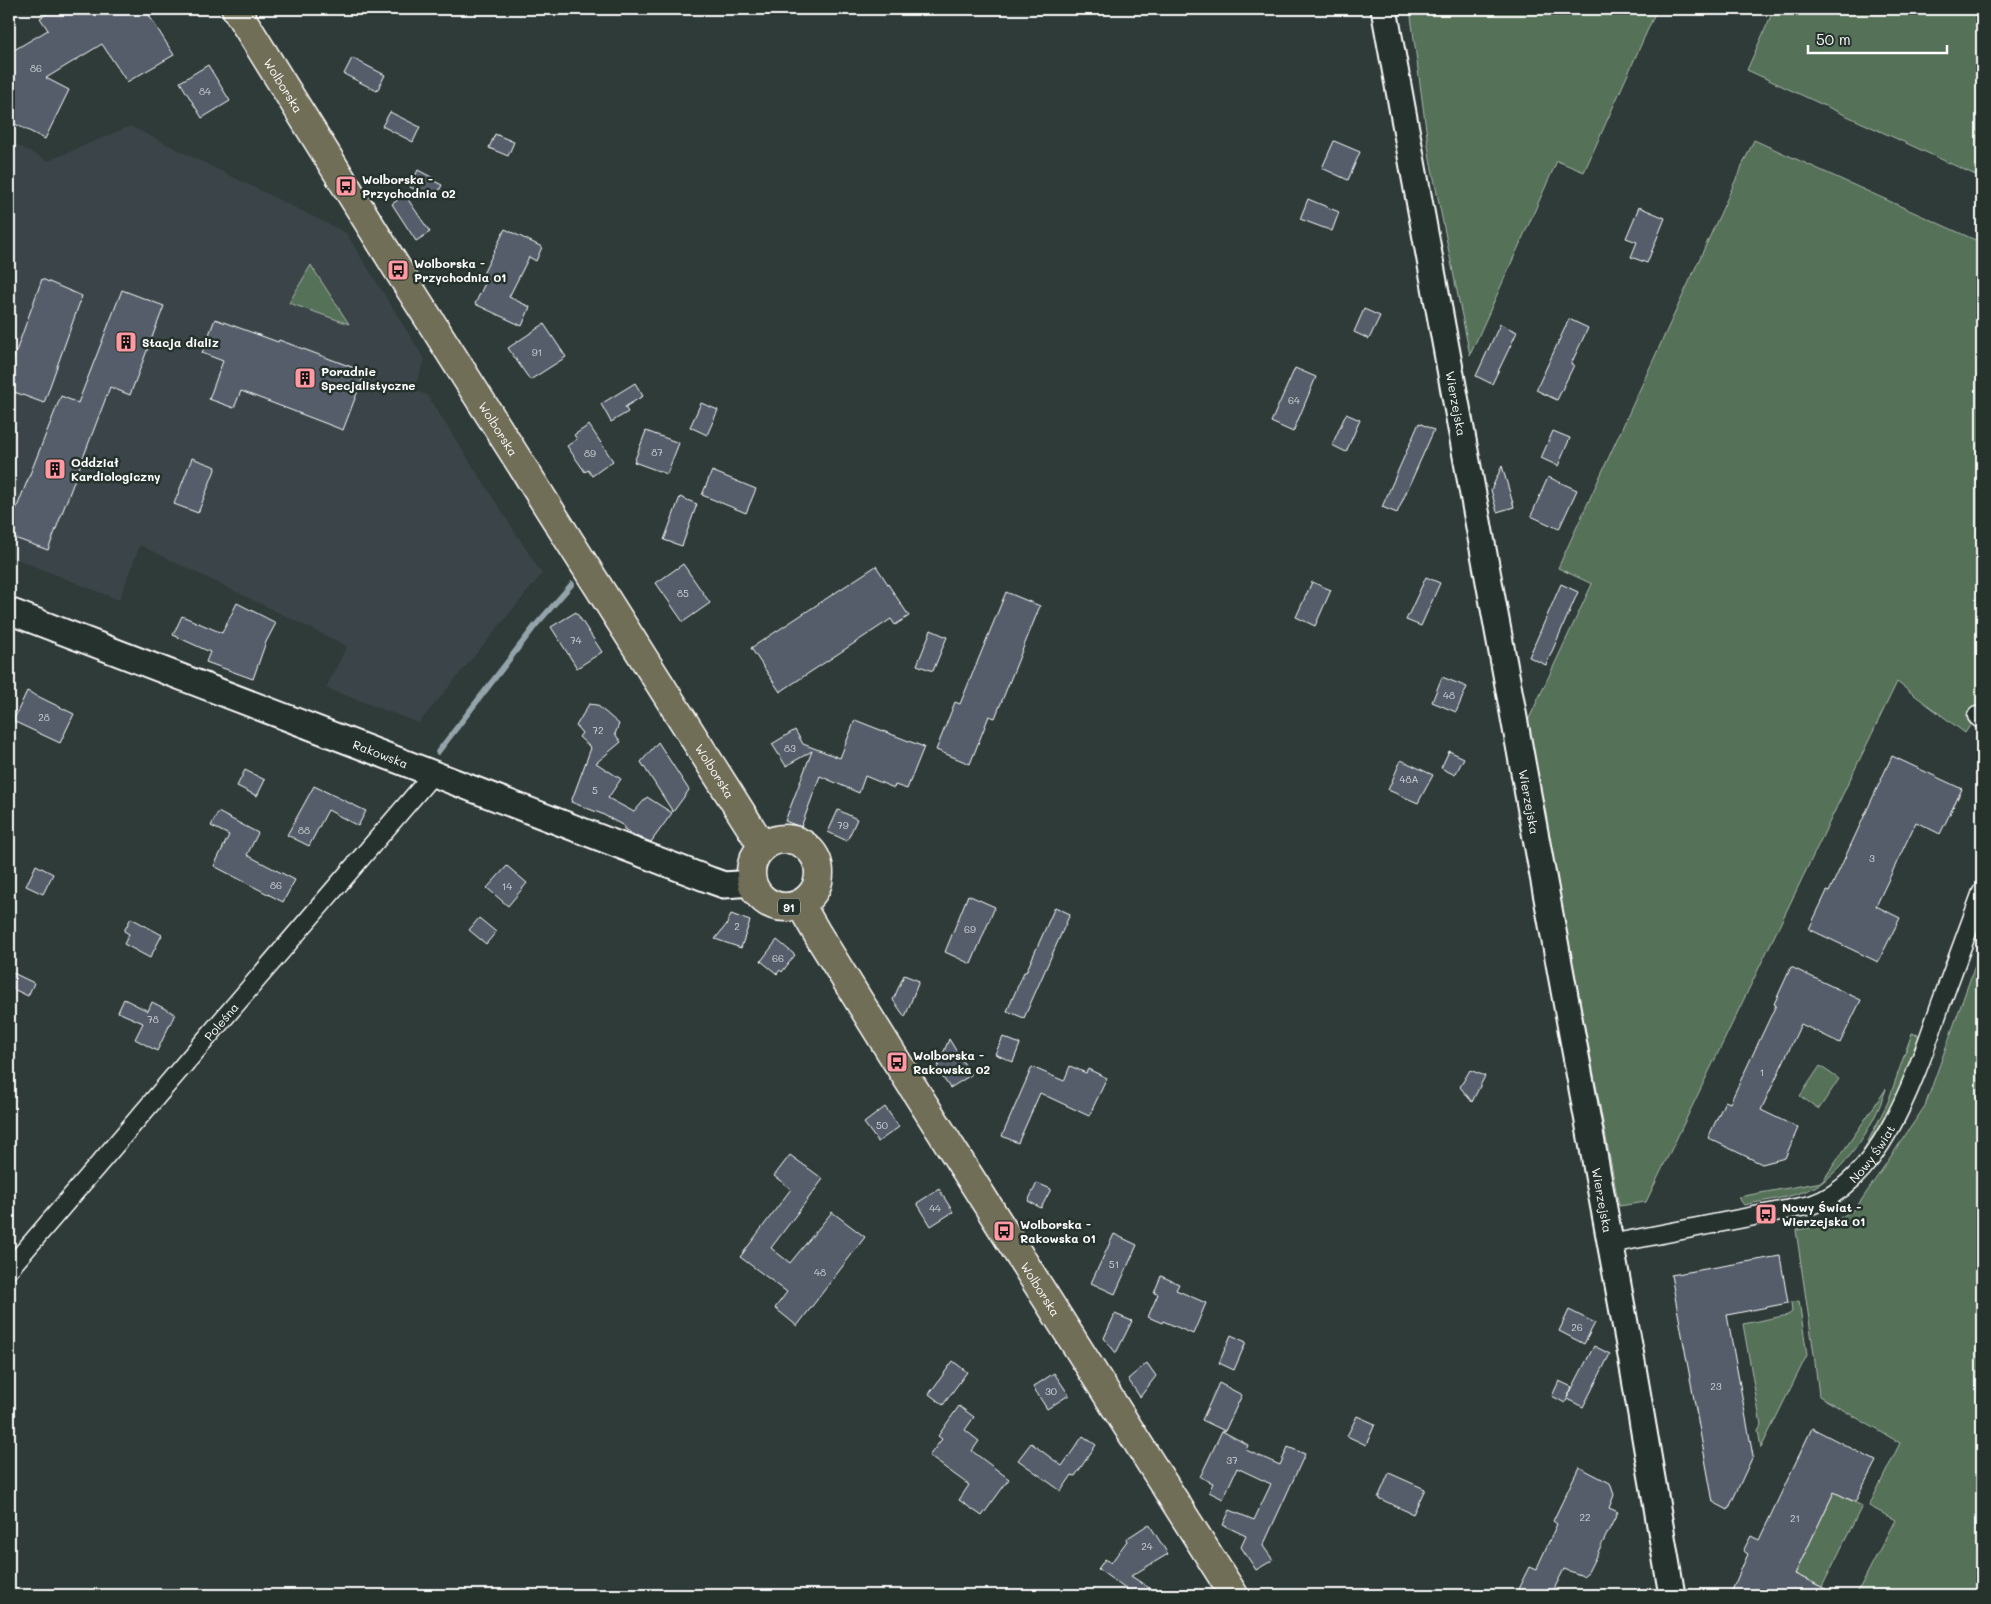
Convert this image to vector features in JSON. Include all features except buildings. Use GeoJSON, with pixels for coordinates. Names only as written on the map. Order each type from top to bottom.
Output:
{"type":"FeatureCollection","features":[{"type":"Feature","properties":{"kind":"main road","name":"Wolborska"},"geometry":{"type":"LineString","coordinates":[[236,9],[398,270],[763,847]]}},
{"type":"Feature","properties":{"kind":"main road","name":"91"},"geometry":{"type":"LineString","coordinates":[[752,883],[756,892],[763,900],[772,905],[791,907],[800,904],[808,898],[818,883],[818,864],[808,848],[790,839],[780,839],[763,847]]}},
{"type":"Feature","properties":{"kind":"main road"},"geometry":{"type":"LineString","coordinates":[[752,883],[751,867],[753,860],[763,847]]}},
{"type":"Feature","properties":{"kind":"main road","name":"Wolborska"},"geometry":{"type":"LineString","coordinates":[[800,904],[860,1003],[1234,1595]]}},
{"type":"Feature","properties":{"kind":"street","name":"Wierzejska"},"geometry":{"type":"LineString","coordinates":[[1384,9],[1610,1244],[1672,1595]]}},
{"type":"Feature","properties":{"kind":"street","name":"Rakowska"},"geometry":{"type":"LineString","coordinates":[[9,611],[724,885],[752,883]]}},
{"type":"Feature","properties":{"kind":"street","name":"Poleśna"},"geometry":{"type":"LineString","coordinates":[[9,1269],[433,774]]}},
{"type":"Feature","properties":{"kind":"street","name":"Nowy Świat"},"geometry":{"type":"LineString","coordinates":[[1610,1244],[1811,1205],[1829,1198],[1852,1180],[1887,1134],[1906,1098],[1982,892]]}},
{"type":"Feature","properties":{"kind":"shaded area"},"geometry":{"type":"Polygon","coordinates":[[[130,126],[346,233],[425,360],[413,390],[427,395],[542,574],[419,723],[326,688],[347,646],[140,545],[119,600],[9,556],[9,141],[48,161],[130,126]]]}},
{"type":"Feature","properties":{"kind":"green space"},"geometry":{"type":"Polygon","coordinates":[[[1410,9],[1657,9],[1584,172],[1557,161],[1470,355],[1430,159],[1410,9]]]}},
{"type":"Feature","properties":{"kind":"green space"},"geometry":{"type":"Polygon","coordinates":[[[1774,9],[1982,9],[1982,178],[1747,70],[1774,9]]]}},
{"type":"Feature","properties":{"kind":"green space"},"geometry":{"type":"Polygon","coordinates":[[[1754,140],[1982,243],[1982,707],[1965,733],[1897,682],[1646,1202],[1619,1206],[1527,723],[1592,584],[1558,568],[1754,140]]]}},
{"type":"Feature","properties":{"kind":"green space"},"geometry":{"type":"Polygon","coordinates":[[[311,265],[312,267],[349,324],[289,303],[311,265]]]}},
{"type":"Feature","properties":{"kind":"green space"},"geometry":{"type":"Polygon","coordinates":[[[1982,946],[1982,1595],[1856,1595],[1895,1520],[1869,1506],[1900,1443],[1819,1396],[1796,1230],[1829,1225],[1856,1208],[1925,1106],[1982,946]]]}},
{"type":"Feature","properties":{"kind":"green space"},"geometry":{"type":"Polygon","coordinates":[[[1912,1033],[1921,1036],[1896,1099],[1860,1157],[1888,1102],[1912,1033]]]}},
{"type":"Feature","properties":{"kind":"green space"},"geometry":{"type":"Polygon","coordinates":[[[1820,1066],[1839,1079],[1819,1109],[1800,1096],[1820,1066]]]}},
{"type":"Feature","properties":{"kind":"green space"},"geometry":{"type":"Polygon","coordinates":[[[1886,1089],[1873,1120],[1854,1151],[1842,1165],[1822,1182],[1886,1089]]]}},
{"type":"Feature","properties":{"kind":"green space"},"geometry":{"type":"Polygon","coordinates":[[[1822,1182],[1800,1193],[1744,1205],[1738,1197],[1822,1182]]]}},
{"type":"Feature","properties":{"kind":"green space"},"geometry":{"type":"Polygon","coordinates":[[[1799,1301],[1807,1355],[1761,1448],[1758,1430],[1761,1425],[1743,1324],[1788,1315],[1792,1312],[1791,1302],[1799,1301]]]}},
{"type":"Feature","properties":{"kind":"green space"},"geometry":{"type":"Polygon","coordinates":[[[1834,1492],[1862,1506],[1818,1595],[1813,1595],[1818,1585],[1795,1574],[1834,1492]]]}},
{"type":"Feature","properties":{"kind":"waterway"},"geometry":{"type":"LineString","coordinates":[[438,752],[535,626],[572,584]]}},
{"type":"Feature","properties":{"kind":"place","name":"Wolborska - Przychodnia 02"},"geometry":{"type":"Point","coordinates":[346,186]}},
{"type":"Feature","properties":{"kind":"place","name":"Wolborska - Przychodnia 01"},"geometry":{"type":"Point","coordinates":[398,270]}},
{"type":"Feature","properties":{"kind":"place","name":"Stacja dializ"},"geometry":{"type":"Point","coordinates":[126,342]}},
{"type":"Feature","properties":{"kind":"place","name":"Poradnie Specjalistyczne"},"geometry":{"type":"Point","coordinates":[305,378]}},
{"type":"Feature","properties":{"kind":"place","name":"Oddział Kardiologiczny"},"geometry":{"type":"Point","coordinates":[55,469]}},
{"type":"Feature","properties":{"kind":"place","name":"Wolborska - Rakowska 02"},"geometry":{"type":"Point","coordinates":[897,1062]}},
{"type":"Feature","properties":{"kind":"place","name":"Nowy Świat - Wierzejska 01"},"geometry":{"type":"Point","coordinates":[1766,1214]}},
{"type":"Feature","properties":{"kind":"place","name":"Wolborska - Rakowska 01"},"geometry":{"type":"Point","coordinates":[1004,1231]}}]}
